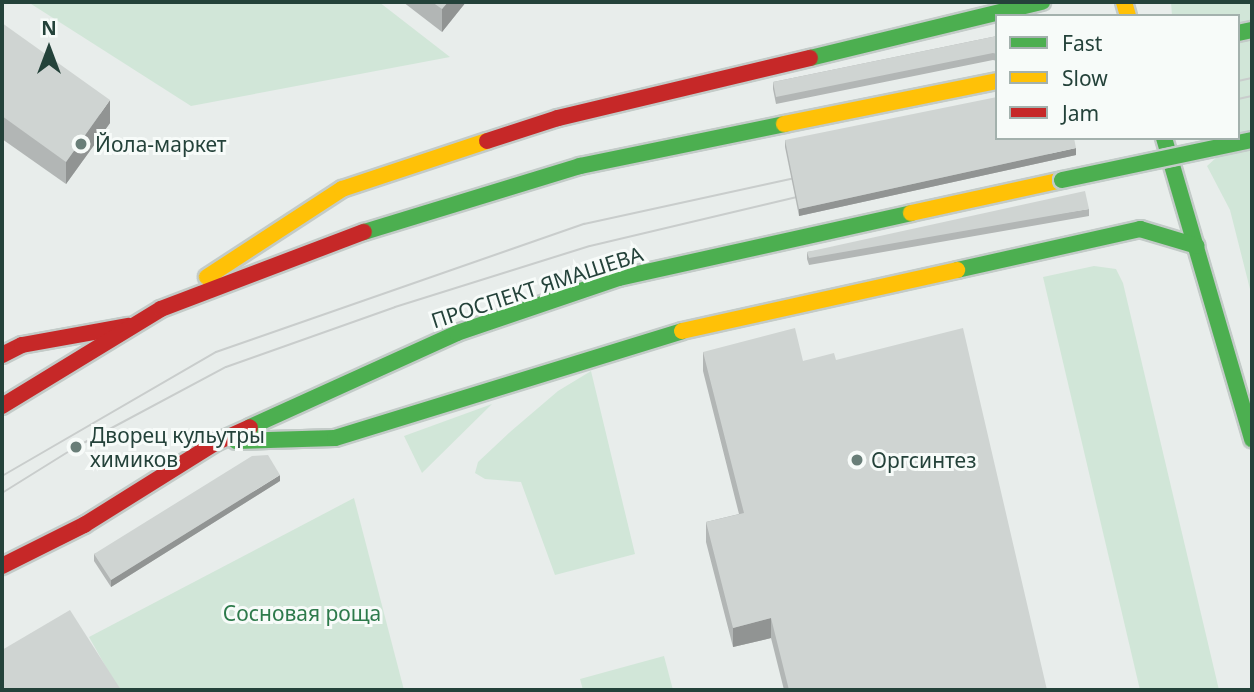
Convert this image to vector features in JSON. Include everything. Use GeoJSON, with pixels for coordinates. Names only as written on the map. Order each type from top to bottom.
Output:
{"type":"FeatureCollection","features":[{"type":"Feature","properties":{"kind":"main road"},"geometry":{"type":"LineString","coordinates":[[161,309],[273,230],[342,189],[558,118],[1042,2]]}},
{"type":"Feature","properties":{"kind":"main road"},"geometry":{"type":"LineString","coordinates":[[2,406],[128,326],[161,309],[385,224],[580,166],[995,81]]}},
{"type":"Feature","properties":{"kind":"main road","name":"ПРОСПЕКТ ЯМАШЕВА"},"geometry":{"type":"LineString","coordinates":[[2,566],[84,525],[217,442],[457,333],[620,278],[1252,139]]}},
{"type":"Feature","properties":{"kind":"main road"},"geometry":{"type":"LineString","coordinates":[[1165,140],[1252,439]]}},
{"type":"Feature","properties":{"kind":"main road"},"geometry":{"type":"LineString","coordinates":[[217,442],[335,438],[655,337],[1140,229],[1197,246]]}},
{"type":"Feature","properties":{"kind":"main road"},"geometry":{"type":"LineString","coordinates":[[2,355],[22,345],[128,326]]}},
{"type":"Feature","properties":{"kind":"main road"},"geometry":{"type":"LineString","coordinates":[[2,583],[84,525]]}},
{"type":"Feature","properties":{"kind":"green space"},"geometry":{"type":"Polygon","coordinates":[[[28,2],[379,2],[450,57],[191,106],[28,2]]]}},
{"type":"Feature","properties":{"kind":"green space"},"geometry":{"type":"Polygon","coordinates":[[[1171,2],[1252,2],[1252,297],[1230,210],[1207,166],[1236,140],[1240,140],[1240,14],[1172,14],[1171,2]]]}},
{"type":"Feature","properties":{"kind":"green space"},"geometry":{"type":"Polygon","coordinates":[[[1094,266],[1116,269],[1123,283],[1219,690],[1140,690],[1043,277],[1094,266]]]}},
{"type":"Feature","properties":{"kind":"green space"},"geometry":{"type":"Polygon","coordinates":[[[591,371],[635,554],[555,575],[521,482],[485,479],[475,473],[478,462],[510,432],[558,391],[591,371]]]}},
{"type":"Feature","properties":{"kind":"green space"},"geometry":{"type":"Polygon","coordinates":[[[492,404],[422,473],[404,436],[492,404]]]}},
{"type":"Feature","properties":{"kind":"green space","name":"Сосновая роща"},"geometry":{"type":"Polygon","coordinates":[[[354,498],[404,690],[119,690],[89,637],[354,498]]]}},
{"type":"Feature","properties":{"kind":"green space"},"geometry":{"type":"Polygon","coordinates":[[[664,656],[673,690],[583,690],[580,679],[664,656]]]}},
{"type":"Feature","properties":{"kind":"building"},"geometry":{"type":"Polygon","coordinates":[[[432,2],[448,2],[442,9],[432,2]]]}},
{"type":"Feature","properties":{"kind":"building"},"geometry":{"type":"Polygon","coordinates":[[[2,23],[110,100],[66,162],[2,116],[2,23]]]}},
{"type":"Feature","properties":{"kind":"building"},"geometry":{"type":"Polygon","coordinates":[[[995,36],[995,54],[776,97],[773,82],[995,36]]]}},
{"type":"Feature","properties":{"kind":"building"},"geometry":{"type":"Polygon","coordinates":[[[995,97],[995,140],[1074,140],[1076,148],[799,209],[785,140],[995,97]]]}},
{"type":"Feature","properties":{"kind":"building"},"geometry":{"type":"Polygon","coordinates":[[[1085,191],[1089,209],[809,258],[807,252],[1085,191]]]}},
{"type":"Feature","properties":{"kind":"building","name":"Оргсинтез"},"geometry":{"type":"Polygon","coordinates":[[[795,328],[803,361],[834,353],[836,360],[963,328],[1047,690],[789,690],[771,618],[733,628],[706,522],[744,513],[703,352],[795,328]]]}},
{"type":"Feature","properties":{"kind":"building"},"geometry":{"type":"Polygon","coordinates":[[[268,455],[280,475],[111,580],[94,554],[252,456],[268,455]]]}},
{"type":"Feature","properties":{"kind":"building"},"geometry":{"type":"Polygon","coordinates":[[[70,610],[121,690],[2,690],[2,650],[70,610]]]}},
{"type":"Feature","properties":{"kind":"tram line"},"geometry":{"type":"LineString","coordinates":[[1240,81],[1252,78]]}},
{"type":"Feature","properties":{"kind":"tram line"},"geometry":{"type":"LineString","coordinates":[[1240,99],[1252,96]]}},
{"type":"Feature","properties":{"kind":"tram line"},"geometry":{"type":"LineString","coordinates":[[2,476],[216,352],[584,224],[809,175]]}},
{"type":"Feature","properties":{"kind":"tram line"},"geometry":{"type":"LineString","coordinates":[[2,493],[76,447],[226,367],[395,307],[590,246],[814,193]]}},
{"type":"Feature","properties":{"kind":"traffic: fast"},"geometry":{"type":"LineString","coordinates":[[810,58],[1042,2]]}},
{"type":"Feature","properties":{"kind":"traffic: fast"},"geometry":{"type":"LineString","coordinates":[[1240,33],[1252,30]]}},
{"type":"Feature","properties":{"kind":"traffic: fast"},"geometry":{"type":"LineString","coordinates":[[364,232],[580,166],[784,124]]}},
{"type":"Feature","properties":{"kind":"traffic: fast"},"geometry":{"type":"LineString","coordinates":[[1165,140],[1252,439]]}},
{"type":"Feature","properties":{"kind":"traffic: fast"},"geometry":{"type":"LineString","coordinates":[[1062,180],[1252,140]]}},
{"type":"Feature","properties":{"kind":"traffic: fast"},"geometry":{"type":"LineString","coordinates":[[250,427],[457,333],[619,278],[911,213]]}},
{"type":"Feature","properties":{"kind":"traffic: fast"},"geometry":{"type":"LineString","coordinates":[[957,270],[1140,229],[1197,246]]}},
{"type":"Feature","properties":{"kind":"traffic: fast"},"geometry":{"type":"LineString","coordinates":[[236,441],[335,438],[682,331]]}},
{"type":"Feature","properties":{"kind":"traffic: slow"},"geometry":{"type":"LineString","coordinates":[[1124,2],[1127,14]]}},
{"type":"Feature","properties":{"kind":"traffic: slow"},"geometry":{"type":"LineString","coordinates":[[784,124],[995,81]]}},
{"type":"Feature","properties":{"kind":"traffic: slow"},"geometry":{"type":"LineString","coordinates":[[207,277],[342,189],[487,141]]}},
{"type":"Feature","properties":{"kind":"traffic: slow"},"geometry":{"type":"LineString","coordinates":[[911,213],[1062,180]]}},
{"type":"Feature","properties":{"kind":"traffic: slow"},"geometry":{"type":"LineString","coordinates":[[682,331],[957,270]]}},
{"type":"Feature","properties":{"kind":"traffic: jam"},"geometry":{"type":"LineString","coordinates":[[487,141],[558,118],[810,58]]}},
{"type":"Feature","properties":{"kind":"traffic: jam"},"geometry":{"type":"LineString","coordinates":[[2,406],[161,309],[364,232]]}},
{"type":"Feature","properties":{"kind":"traffic: jam"},"geometry":{"type":"LineString","coordinates":[[2,355],[22,345],[128,326]]}},
{"type":"Feature","properties":{"kind":"traffic: jam"},"geometry":{"type":"LineString","coordinates":[[2,566],[84,525],[217,442],[250,427]]}},
{"type":"Feature","properties":{"kind":"place","name":"Йола-маркет"},"geometry":{"type":"Point","coordinates":[81,144]}},
{"type":"Feature","properties":{"kind":"place","name":"Дворец кульутры химиков"},"geometry":{"type":"Point","coordinates":[76,447]}},
{"type":"Feature","properties":{"kind":"place","name":"Оргсинтез"},"geometry":{"type":"Point","coordinates":[857,460]}}]}
